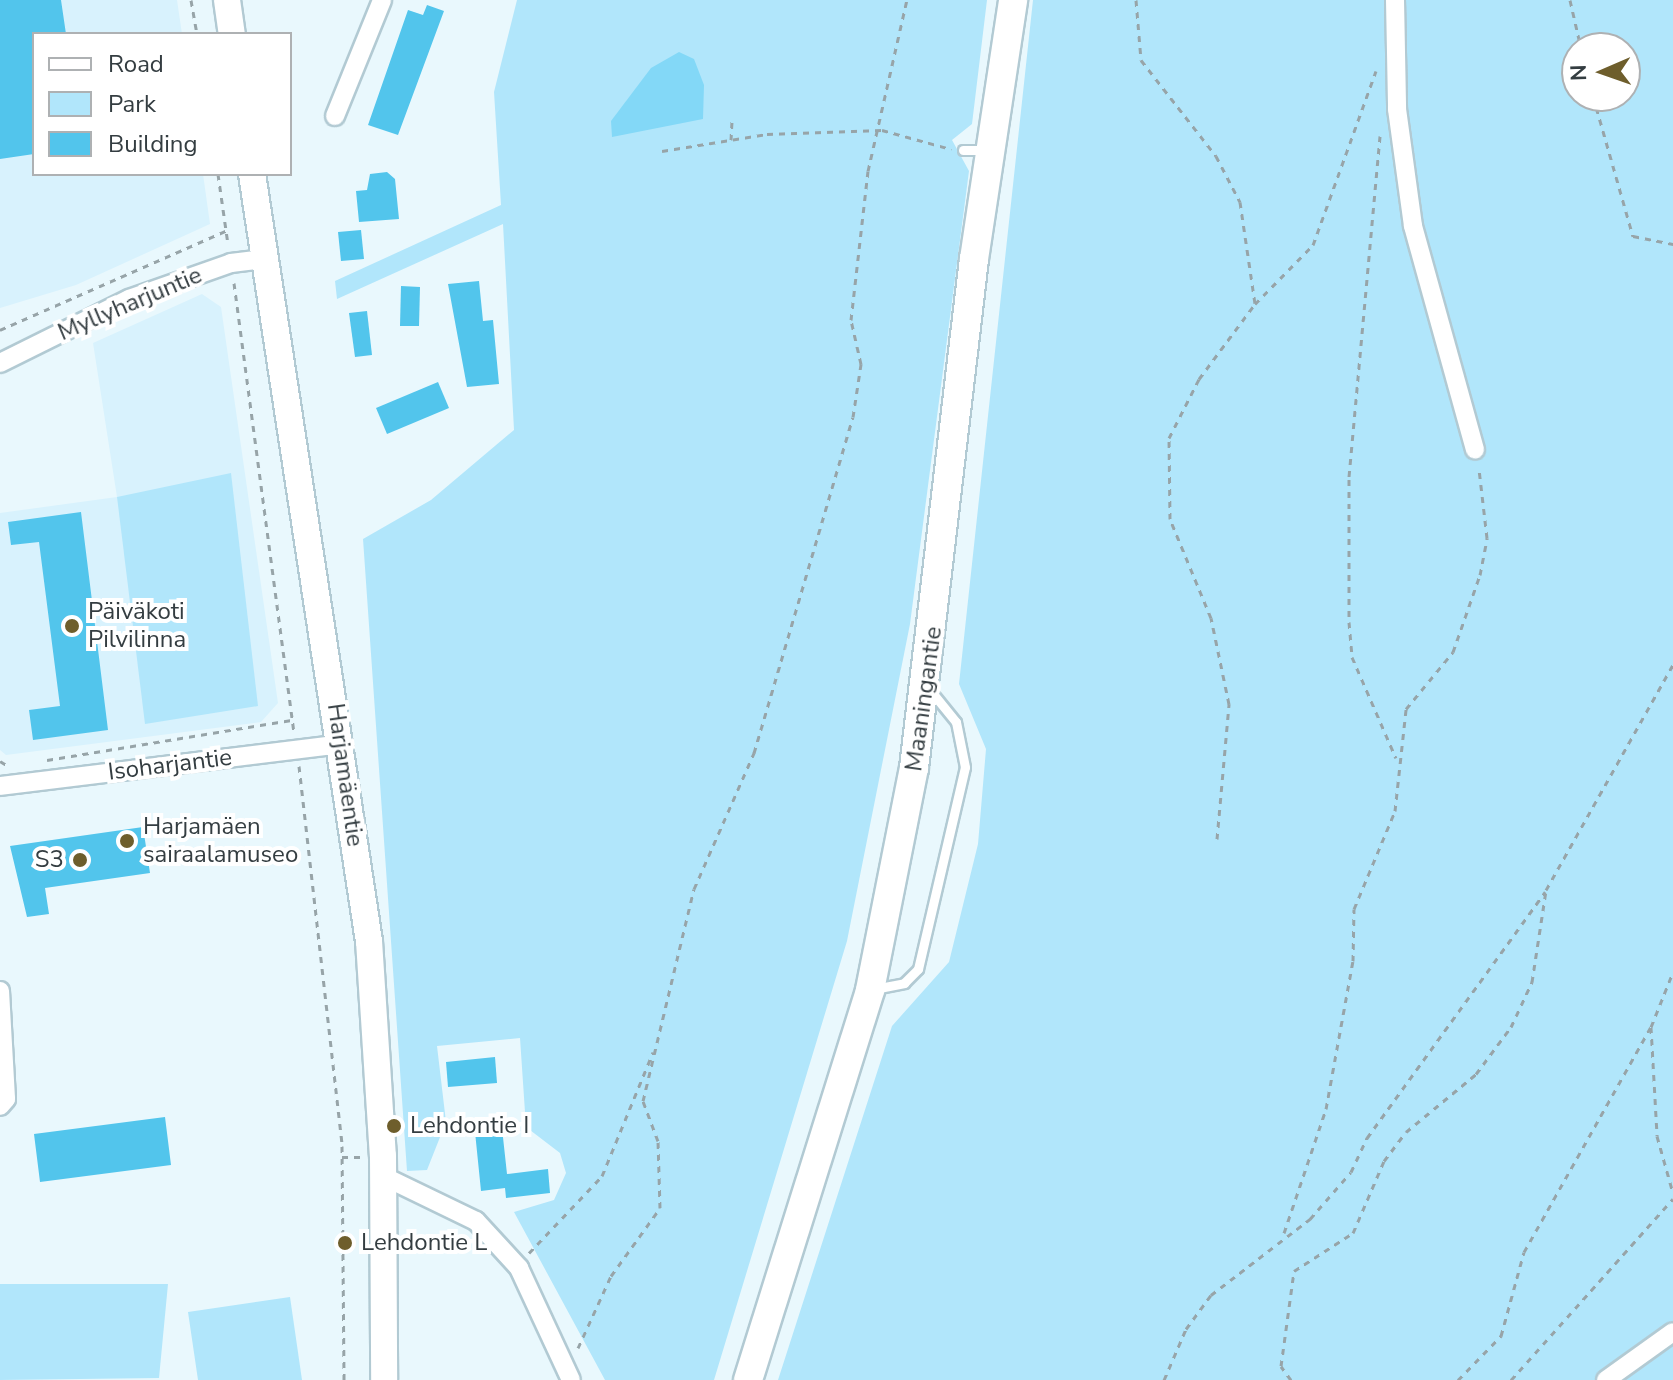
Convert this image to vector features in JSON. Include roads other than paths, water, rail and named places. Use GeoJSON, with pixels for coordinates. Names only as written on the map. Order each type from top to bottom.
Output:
{"type":"FeatureCollection","features":[{"type":"Feature","properties":{"kind":"main road","name":"Maaningantie"},"geometry":{"type":"LineString","coordinates":[[748,1380],[870,990],[928,687],[976,150],[1013,0]]}},
{"type":"Feature","properties":{"kind":"street"},"geometry":{"type":"LineString","coordinates":[[335,116],[382,0]]}},
{"type":"Feature","properties":{"kind":"street"},"geometry":{"type":"LineString","coordinates":[[1395,0],[1397,109],[1413,226],[1475,450]]}},
{"type":"Feature","properties":{"kind":"street"},"geometry":{"type":"LineString","coordinates":[[215,4],[231,32]]}},
{"type":"Feature","properties":{"kind":"street","name":"Harjamäentie"},"geometry":{"type":"LineString","coordinates":[[252,176],[369,941],[383,1176],[384,1380]]}},
{"type":"Feature","properties":{"kind":"street","name":"Myllyharjuntie"},"geometry":{"type":"LineString","coordinates":[[1,361],[129,299],[231,263],[264,259]]}},
{"type":"Feature","properties":{"kind":"street","name":"Isoharjantie"},"geometry":{"type":"LineString","coordinates":[[0,786],[340,744]]}},
{"type":"Feature","properties":{"kind":"street"},"geometry":{"type":"LineString","coordinates":[[0,991],[6,1099],[0,1106]]}},
{"type":"Feature","properties":{"kind":"street"},"geometry":{"type":"LineString","coordinates":[[383,1176],[454,1205],[519,1268],[571,1380]]}},
{"type":"Feature","properties":{"kind":"street"},"geometry":{"type":"LineString","coordinates":[[1606,1380],[1673,1332]]}},
{"type":"Feature","properties":{"kind":"lane"},"geometry":{"type":"LineString","coordinates":[[870,990],[904,983],[918,969],[965,767],[956,722],[928,687]]}},
{"type":"Feature","properties":{"kind":"place","name":"Päiväkoti Pilvilinna"},"geometry":{"type":"Point","coordinates":[72,626]}},
{"type":"Feature","properties":{"kind":"place","name":"Harjamäen sairaalamuseo"},"geometry":{"type":"Point","coordinates":[127,841]}},
{"type":"Feature","properties":{"kind":"place","name":"S3"},"geometry":{"type":"Point","coordinates":[80,860]}},
{"type":"Feature","properties":{"kind":"place","name":"Lehdontie I"},"geometry":{"type":"Point","coordinates":[394,1126]}},
{"type":"Feature","properties":{"kind":"place","name":"Lehdontie L"},"geometry":{"type":"Point","coordinates":[345,1243]}}]}
